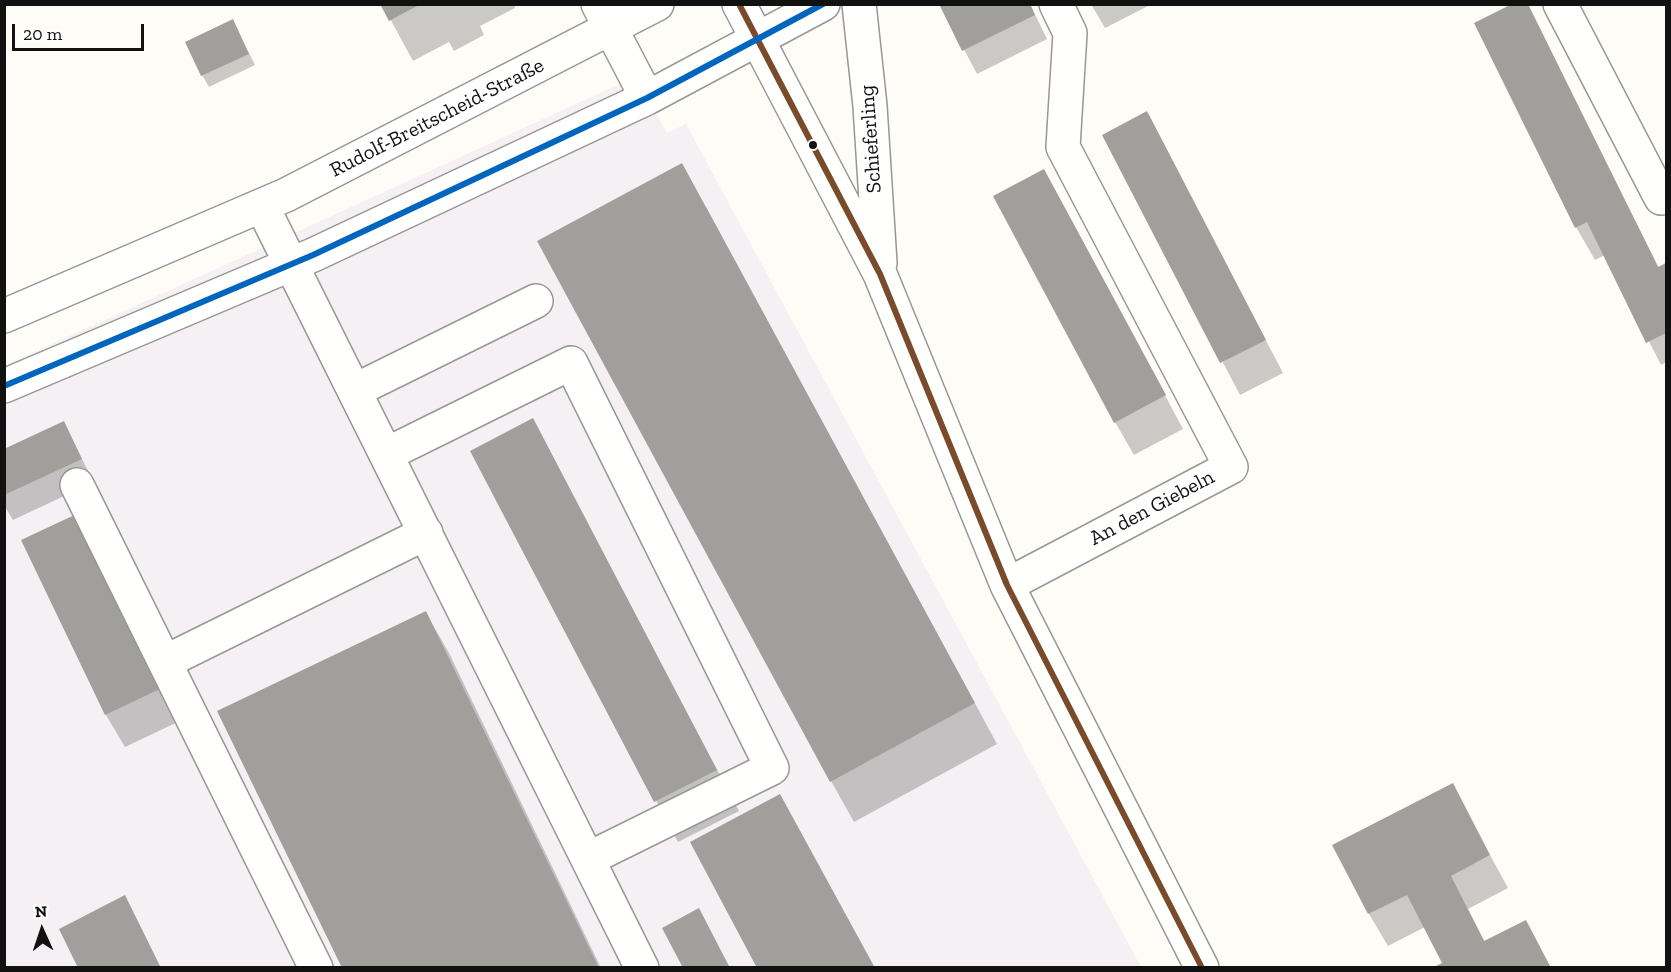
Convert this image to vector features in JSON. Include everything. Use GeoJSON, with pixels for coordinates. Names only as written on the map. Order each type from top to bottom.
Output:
{"type":"FeatureCollection","features":[{"type":"Feature","properties":{"kind":"street","name":"Rudolf-Breitscheid-Straße"},"geometry":{"type":"LineString","coordinates":[[4,316],[262,206],[604,17],[657,4]]}},
{"type":"Feature","properties":{"kind":"street","name":"Schieferling"},"geometry":{"type":"LineString","coordinates":[[739,4],[880,274],[1007,585],[1202,968]]}},
{"type":"Feature","properties":{"kind":"street"},"geometry":{"type":"LineString","coordinates":[[4,386],[292,263],[647,98],[823,4]]}},
{"type":"Feature","properties":{"kind":"street","name":"Schieferling"},"geometry":{"type":"LineString","coordinates":[[859,4],[870,106],[880,274]]}},
{"type":"Feature","properties":{"kind":"street","name":"An den Giebeln"},"geometry":{"type":"LineString","coordinates":[[1007,585],[1231,467],[1063,147],[1070,33],[1056,4]]}},
{"type":"Feature","properties":{"kind":"street"},"geometry":{"type":"LineString","coordinates":[[1560,4],[1661,198],[1666,195]]}},
{"type":"Feature","properties":{"kind":"street"},"geometry":{"type":"LineString","coordinates":[[604,17],[647,98]]}},
{"type":"Feature","properties":{"kind":"street"},"geometry":{"type":"LineString","coordinates":[[262,206],[356,390],[642,968]]}},
{"type":"Feature","properties":{"kind":"street"},"geometry":{"type":"LineString","coordinates":[[356,390],[536,301]]}},
{"type":"Feature","properties":{"kind":"street"},"geometry":{"type":"LineString","coordinates":[[387,454],[571,363],[767,757],[772,768],[588,859]]}},
{"type":"Feature","properties":{"kind":"street"},"geometry":{"type":"LineString","coordinates":[[76,485],[316,968]]}},
{"type":"Feature","properties":{"kind":"street"},"geometry":{"type":"LineString","coordinates":[[165,662],[426,533]]}},
{"type":"Feature","properties":{"kind":"shaded area"},"geometry":{"type":"Polygon","coordinates":[[[635,77],[667,133],[686,124],[1141,967],[5,967],[4,366],[635,77]]]}},
{"type":"Feature","properties":{"kind":"building"},"geometry":{"type":"Polygon","coordinates":[[[380,4],[421,4],[389,21],[380,4]]]}},
{"type":"Feature","properties":{"kind":"building"},"geometry":{"type":"Polygon","coordinates":[[[939,4],[1030,4],[1035,15],[962,51],[939,4]]]}},
{"type":"Feature","properties":{"kind":"building"},"geometry":{"type":"Polygon","coordinates":[[[1512,4],[1528,4],[1658,267],[1666,263],[1666,333],[1646,343],[1587,222],[1575,228],[1474,23],[1512,4]]]}},
{"type":"Feature","properties":{"kind":"building"},"geometry":{"type":"Polygon","coordinates":[[[233,19],[249,54],[201,76],[185,42],[233,19]]]}},
{"type":"Feature","properties":{"kind":"building"},"geometry":{"type":"Polygon","coordinates":[[[1147,111],[1266,340],[1220,363],[1102,135],[1147,111]]]}},
{"type":"Feature","properties":{"kind":"building"},"geometry":{"type":"Polygon","coordinates":[[[682,163],[975,703],[830,782],[537,241],[682,163]]]}},
{"type":"Feature","properties":{"kind":"building"},"geometry":{"type":"Polygon","coordinates":[[[1044,169],[1166,395],[1114,423],[993,196],[1044,169]]]}},
{"type":"Feature","properties":{"kind":"building"},"geometry":{"type":"Polygon","coordinates":[[[533,418],[717,770],[654,802],[470,451],[533,418]]]}},
{"type":"Feature","properties":{"kind":"building"},"geometry":{"type":"Polygon","coordinates":[[[64,421],[82,459],[4,495],[4,449],[64,421]]]}},
{"type":"Feature","properties":{"kind":"building"},"geometry":{"type":"Polygon","coordinates":[[[81,512],[164,687],[105,715],[21,540],[81,512]]]}},
{"type":"Feature","properties":{"kind":"building"},"geometry":{"type":"Polygon","coordinates":[[[426,611],[599,968],[342,968],[217,711],[426,611]]]}},
{"type":"Feature","properties":{"kind":"building"},"geometry":{"type":"Polygon","coordinates":[[[1453,783],[1490,855],[1451,876],[1484,941],[1526,920],[1551,968],[1432,968],[1442,963],[1407,895],[1368,914],[1332,845],[1453,783]]]}},
{"type":"Feature","properties":{"kind":"building"},"geometry":{"type":"Polygon","coordinates":[[[780,794],[875,968],[757,968],[690,842],[780,794]]]}},
{"type":"Feature","properties":{"kind":"building"},"geometry":{"type":"Polygon","coordinates":[[[125,895],[161,968],[78,968],[59,929],[125,895]]]}},
{"type":"Feature","properties":{"kind":"building"},"geometry":{"type":"Polygon","coordinates":[[[699,908],[730,968],[683,968],[662,928],[699,908]]]}},
{"type":"Feature","properties":{"kind":"transit line"},"geometry":{"type":"LineString","coordinates":[[739,4],[880,274],[1007,585],[1202,968]]}},
{"type":"Feature","properties":{"kind":"transit line"},"geometry":{"type":"LineString","coordinates":[[4,386],[313,255],[647,98],[823,4]]}}]}
